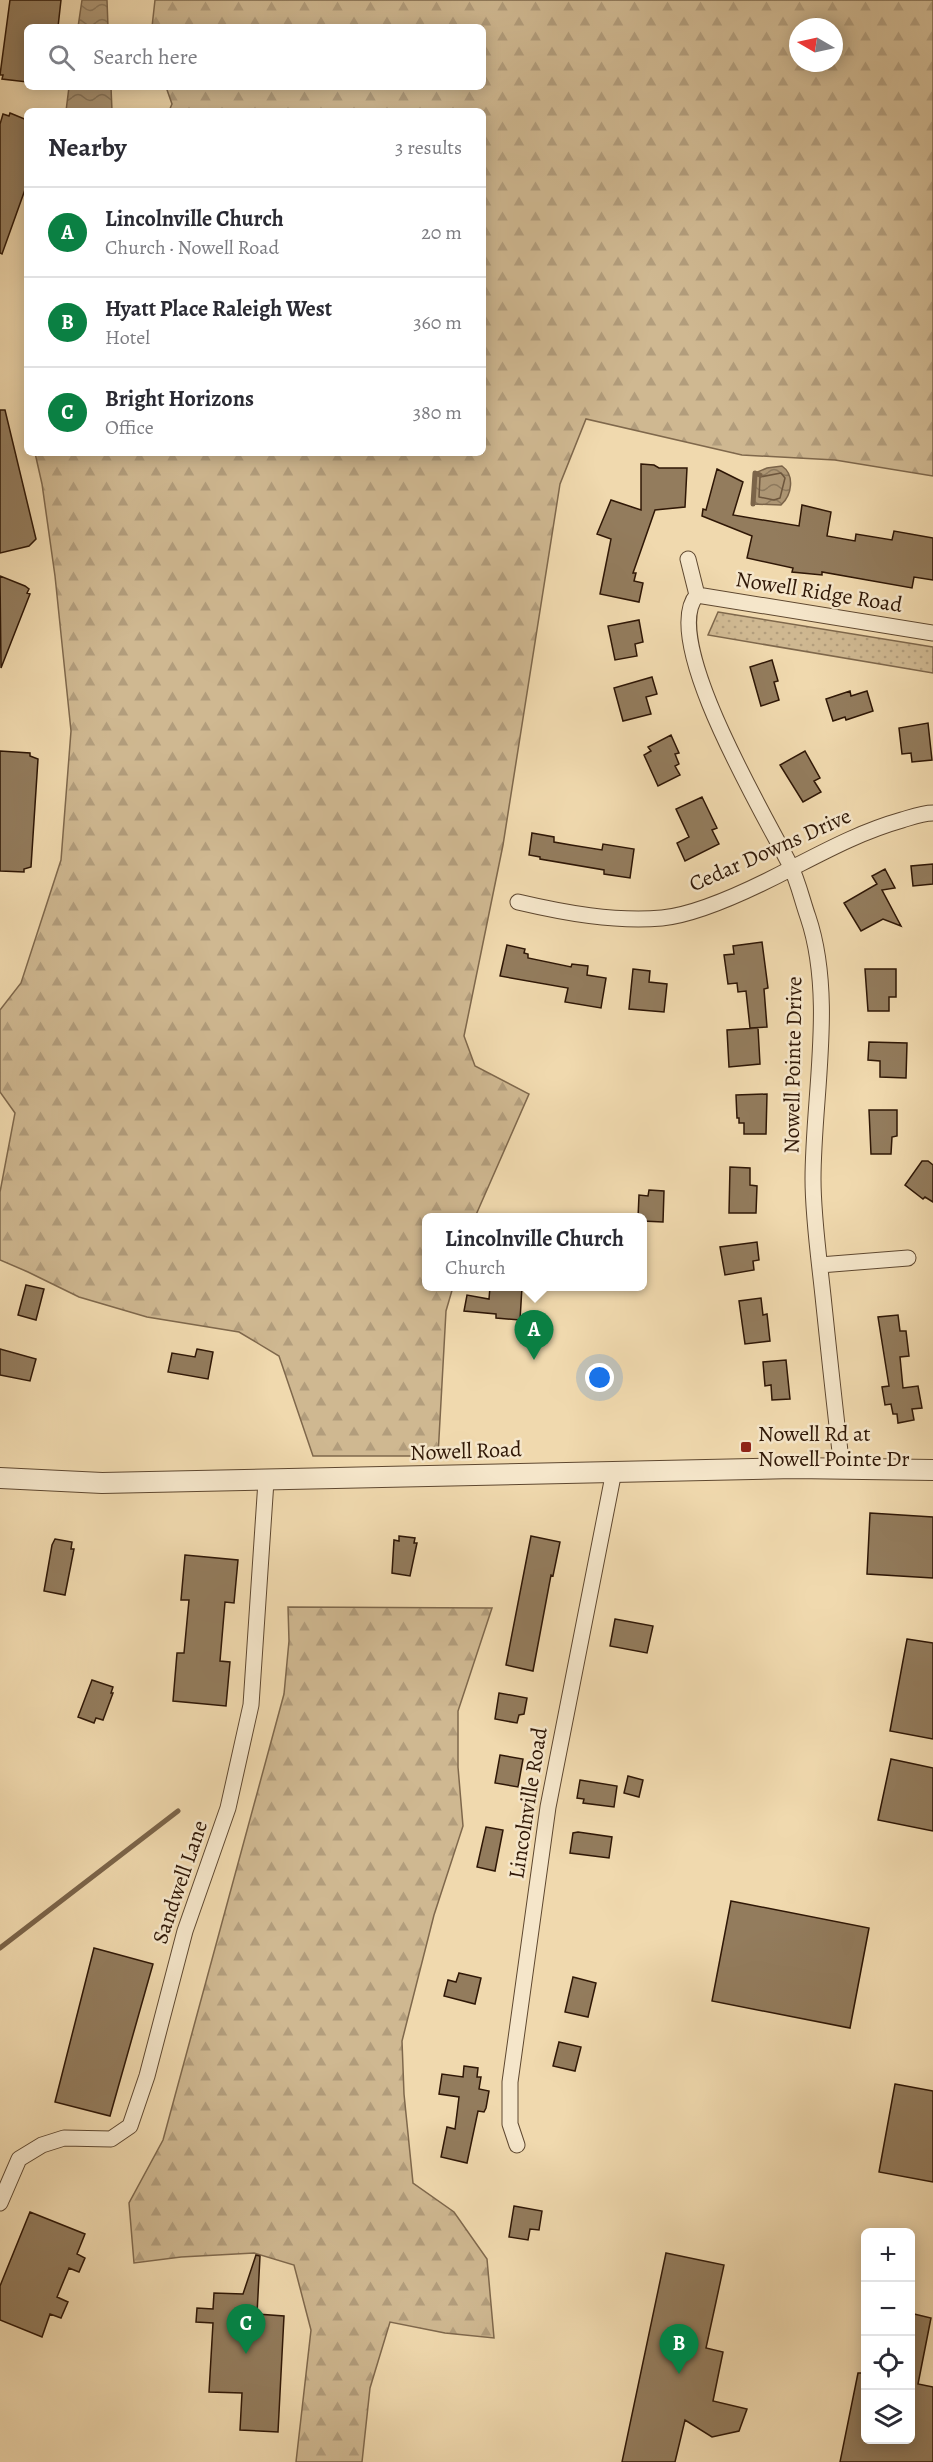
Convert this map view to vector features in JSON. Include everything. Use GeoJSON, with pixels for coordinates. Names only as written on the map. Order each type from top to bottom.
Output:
{"type":"FeatureCollection","features":[{"type":"Feature","properties":{"kind":"street"},"geometry":{"type":"LineString","coordinates":[[688,559],[697,595]]}},
{"type":"Feature","properties":{"kind":"street","name":"Nowell Pointe Drive"},"geometry":{"type":"LineString","coordinates":[[697,595],[691,602],[689,616],[693,660],[732,754],[792,868],[811,926],[821,987],[821,1059],[813,1179],[842,1468]]}},
{"type":"Feature","properties":{"kind":"street","name":"Nowell Ridge Road"},"geometry":{"type":"LineString","coordinates":[[697,595],[933,633]]}},
{"type":"Feature","properties":{"kind":"street","name":"Cedar Downs Drive"},"geometry":{"type":"LineString","coordinates":[[518,902],[588,916],[663,918],[714,904],[792,868],[843,840],[886,824],[925,813],[933,813]]}},
{"type":"Feature","properties":{"kind":"street"},"geometry":{"type":"LineString","coordinates":[[820,1265],[909,1258]]}},
{"type":"Feature","properties":{"kind":"street","name":"Nowell Road"},"geometry":{"type":"LineString","coordinates":[[0,1478],[102,1483],[266,1481],[614,1471],[842,1468],[933,1470]]}},
{"type":"Feature","properties":{"kind":"street","name":"Lincolnville Road"},"geometry":{"type":"LineString","coordinates":[[517,2145],[510,2124],[510,2082],[548,1807],[614,1471]]}},
{"type":"Feature","properties":{"kind":"street","name":"Sandwell Lane"},"geometry":{"type":"LineString","coordinates":[[0,2203],[5,2180],[19,2159],[42,2145],[64,2138],[111,2139],[130,2126],[147,2076],[185,1930],[228,1808],[251,1705],[266,1481]]}},
{"type":"Feature","properties":{"kind":"green space"},"geometry":{"type":"Polygon","coordinates":[[[155,0],[933,0],[933,476],[835,460],[742,455],[586,419],[560,484],[503,845],[464,1036],[475,1066],[529,1094],[477,1213],[422,1213],[422,1291],[452,1291],[446,1311],[438,1456],[313,1456],[279,1356],[239,1332],[147,1317],[79,1297],[0,1260],[0,1192],[15,1113],[0,1092],[0,1010],[21,983],[61,860],[71,731],[55,576],[36,456],[486,456],[486,108],[170,108],[172,104],[167,90],[486,90],[486,24],[152,24],[155,0]]]}},
{"type":"Feature","properties":{"kind":"green space"},"geometry":{"type":"Polygon","coordinates":[[[718,612],[933,647],[933,673],[708,635],[718,612]]]}},
{"type":"Feature","properties":{"kind":"green space"},"geometry":{"type":"Polygon","coordinates":[[[288,1607],[492,1608],[458,1711],[458,1767],[463,1826],[434,1915],[402,2041],[404,2094],[413,2183],[454,2212],[487,2259],[494,2338],[445,2333],[390,2322],[370,2388],[362,2462],[296,2462],[311,2330],[294,2265],[254,2253],[181,2257],[134,2263],[129,2203],[163,2140],[284,1694],[289,1641],[288,1607]]]}},
{"type":"Feature","properties":{"kind":"water"},"geometry":{"type":"Polygon","coordinates":[[[82,0],[107,0],[108,24],[78,24],[82,0]]]}},
{"type":"Feature","properties":{"kind":"water"},"geometry":{"type":"Polygon","coordinates":[[[69,90],[111,90],[112,108],[66,108],[69,90]]]}},
{"type":"Feature","properties":{"kind":"water"},"geometry":{"type":"Polygon","coordinates":[[[782,466],[789,474],[790,480],[790,491],[785,501],[781,505],[753,504],[755,473],[767,468],[782,466]]]}},
{"type":"Feature","properties":{"kind":"building"},"geometry":{"type":"Polygon","coordinates":[[[10,0],[61,0],[58,24],[24,24],[24,82],[2,79],[3,75],[0,75],[10,0]]]}},
{"type":"Feature","properties":{"kind":"building"},"geometry":{"type":"Polygon","coordinates":[[[10,113],[24,119],[24,192],[2,254],[0,253],[0,124],[3,114],[9,116],[10,113]]]}},
{"type":"Feature","properties":{"kind":"building"},"geometry":{"type":"Polygon","coordinates":[[[0,410],[5,410],[36,539],[29,546],[0,553],[0,410]]]}},
{"type":"Feature","properties":{"kind":"building"},"geometry":{"type":"Polygon","coordinates":[[[641,464],[654,465],[659,468],[687,468],[685,507],[655,510],[633,573],[636,573],[634,581],[643,583],[639,602],[600,594],[611,539],[597,534],[611,500],[641,510],[641,464]]]}},
{"type":"Feature","properties":{"kind":"building"},"geometry":{"type":"Polygon","coordinates":[[[717,469],[743,482],[733,515],[799,526],[802,505],[831,512],[827,536],[855,541],[856,534],[892,540],[894,531],[933,538],[933,580],[914,577],[912,588],[822,572],[822,575],[792,572],[793,568],[747,558],[752,536],[702,516],[703,509],[706,510],[717,469]]]}},
{"type":"Feature","properties":{"kind":"building"},"geometry":{"type":"Polygon","coordinates":[[[0,576],[25,586],[29,589],[27,593],[30,594],[1,668],[0,576]]]}},
{"type":"Feature","properties":{"kind":"building"},"geometry":{"type":"Polygon","coordinates":[[[639,620],[643,642],[635,644],[637,656],[615,660],[608,626],[639,620]]]}},
{"type":"Feature","properties":{"kind":"building"},"geometry":{"type":"Polygon","coordinates":[[[772,660],[778,681],[774,682],[779,700],[761,706],[750,667],[772,660]]]}},
{"type":"Feature","properties":{"kind":"building"},"geometry":{"type":"Polygon","coordinates":[[[652,677],[657,694],[646,697],[651,714],[623,721],[614,688],[652,677]]]}},
{"type":"Feature","properties":{"kind":"building"},"geometry":{"type":"Polygon","coordinates":[[[850,691],[851,696],[867,691],[873,711],[846,720],[845,717],[833,721],[826,699],[850,691]]]}},
{"type":"Feature","properties":{"kind":"building"},"geometry":{"type":"Polygon","coordinates":[[[928,723],[932,760],[912,762],[911,753],[902,754],[899,728],[928,723]]]}},
{"type":"Feature","properties":{"kind":"building"},"geometry":{"type":"Polygon","coordinates":[[[671,735],[679,753],[675,754],[679,764],[675,766],[680,775],[658,786],[644,755],[651,751],[648,747],[671,735]]]}},
{"type":"Feature","properties":{"kind":"building"},"geometry":{"type":"Polygon","coordinates":[[[0,751],[30,753],[30,756],[38,759],[31,867],[24,869],[24,872],[0,871],[0,751]]]}},
{"type":"Feature","properties":{"kind":"building"},"geometry":{"type":"Polygon","coordinates":[[[805,751],[820,778],[814,781],[821,792],[803,802],[780,765],[805,751]]]}},
{"type":"Feature","properties":{"kind":"building"},"geometry":{"type":"Polygon","coordinates":[[[702,797],[717,828],[712,830],[719,844],[685,861],[677,843],[689,837],[676,809],[702,797]]]}},
{"type":"Feature","properties":{"kind":"building"},"geometry":{"type":"Polygon","coordinates":[[[532,833],[554,837],[554,842],[602,850],[603,844],[634,849],[630,878],[604,874],[604,870],[529,855],[532,833]]]}},
{"type":"Feature","properties":{"kind":"building"},"geometry":{"type":"Polygon","coordinates":[[[933,864],[933,884],[913,886],[911,866],[933,864]]]}},
{"type":"Feature","properties":{"kind":"building"},"geometry":{"type":"Polygon","coordinates":[[[885,869],[895,888],[882,890],[901,926],[883,919],[861,931],[844,903],[877,884],[872,876],[885,869]]]}},
{"type":"Feature","properties":{"kind":"building"},"geometry":{"type":"Polygon","coordinates":[[[762,942],[768,988],[764,989],[767,1027],[750,1028],[746,991],[738,992],[737,983],[728,984],[724,955],[734,954],[733,946],[762,942]]]}},
{"type":"Feature","properties":{"kind":"building"},"geometry":{"type":"Polygon","coordinates":[[[507,945],[525,949],[524,953],[528,954],[528,958],[571,967],[572,964],[588,966],[587,975],[606,978],[601,1008],[565,1002],[568,988],[500,976],[507,945]]]}},
{"type":"Feature","properties":{"kind":"building"},"geometry":{"type":"Polygon","coordinates":[[[633,969],[650,971],[649,982],[667,984],[664,1012],[629,1009],[633,969]]]}},
{"type":"Feature","properties":{"kind":"building"},"geometry":{"type":"Polygon","coordinates":[[[865,969],[896,969],[896,997],[889,997],[889,1011],[868,1011],[865,969]]]}},
{"type":"Feature","properties":{"kind":"building"},"geometry":{"type":"Polygon","coordinates":[[[758,1028],[760,1064],[729,1067],[727,1030],[758,1028]]]}},
{"type":"Feature","properties":{"kind":"building"},"geometry":{"type":"Polygon","coordinates":[[[869,1042],[907,1043],[906,1078],[880,1077],[880,1061],[868,1060],[869,1042]]]}},
{"type":"Feature","properties":{"kind":"building"},"geometry":{"type":"Polygon","coordinates":[[[767,1094],[766,1134],[744,1134],[744,1123],[739,1123],[739,1118],[737,1118],[736,1095],[767,1094]]]}},
{"type":"Feature","properties":{"kind":"building"},"geometry":{"type":"Polygon","coordinates":[[[869,1110],[897,1110],[897,1136],[892,1137],[891,1154],[871,1154],[869,1110]]]}},
{"type":"Feature","properties":{"kind":"building"},"geometry":{"type":"Polygon","coordinates":[[[922,1161],[928,1161],[933,1165],[933,1202],[925,1197],[923,1199],[905,1185],[922,1161]]]}},
{"type":"Feature","properties":{"kind":"building"},"geometry":{"type":"Polygon","coordinates":[[[730,1167],[750,1168],[750,1185],[757,1186],[756,1213],[729,1213],[730,1167]]]}},
{"type":"Feature","properties":{"kind":"building"},"geometry":{"type":"Polygon","coordinates":[[[649,1190],[664,1191],[663,1222],[647,1221],[647,1213],[638,1213],[639,1195],[648,1196],[649,1190]]]}},
{"type":"Feature","properties":{"kind":"building"},"geometry":{"type":"Polygon","coordinates":[[[757,1242],[759,1260],[753,1261],[754,1270],[725,1275],[720,1247],[757,1242]]]}},
{"type":"Feature","properties":{"kind":"building"},"geometry":{"type":"Polygon","coordinates":[[[26,1285],[44,1289],[36,1320],[18,1315],[26,1285]]]}},
{"type":"Feature","properties":{"kind":"building"},"geometry":{"type":"Polygon","coordinates":[[[490,1291],[522,1291],[520,1320],[496,1318],[496,1314],[464,1311],[467,1295],[489,1299],[490,1291]]]}},
{"type":"Feature","properties":{"kind":"building"},"geometry":{"type":"Polygon","coordinates":[[[761,1298],[763,1315],[767,1314],[770,1341],[745,1344],[739,1301],[761,1298]]]}},
{"type":"Feature","properties":{"kind":"building"},"geometry":{"type":"Polygon","coordinates":[[[898,1315],[900,1331],[906,1331],[909,1356],[900,1357],[903,1388],[918,1386],[922,1408],[912,1409],[914,1420],[898,1423],[897,1414],[893,1414],[891,1404],[885,1405],[882,1387],[889,1386],[878,1317],[898,1315]]]}},
{"type":"Feature","properties":{"kind":"building"},"geometry":{"type":"Polygon","coordinates":[[[0,1349],[36,1359],[30,1381],[0,1375],[0,1349]]]}},
{"type":"Feature","properties":{"kind":"building"},"geometry":{"type":"Polygon","coordinates":[[[197,1349],[213,1352],[208,1379],[168,1372],[172,1353],[195,1357],[197,1349]]]}},
{"type":"Feature","properties":{"kind":"building"},"geometry":{"type":"Polygon","coordinates":[[[786,1360],[790,1399],[772,1400],[771,1385],[765,1386],[763,1362],[786,1360]]]}},
{"type":"Feature","properties":{"kind":"building"},"geometry":{"type":"Polygon","coordinates":[[[870,1513],[933,1517],[933,1578],[867,1574],[870,1513]]]}},
{"type":"Feature","properties":{"kind":"building"},"geometry":{"type":"Polygon","coordinates":[[[399,1536],[415,1538],[414,1543],[417,1543],[410,1576],[392,1573],[394,1540],[399,1541],[399,1536]]]}},
{"type":"Feature","properties":{"kind":"building"},"geometry":{"type":"Polygon","coordinates":[[[531,1536],[560,1542],[553,1576],[551,1575],[533,1671],[506,1665],[531,1536]]]}},
{"type":"Feature","properties":{"kind":"building"},"geometry":{"type":"Polygon","coordinates":[[[55,1539],[72,1542],[71,1549],[74,1549],[65,1595],[44,1591],[55,1539]]]}},
{"type":"Feature","properties":{"kind":"building"},"geometry":{"type":"Polygon","coordinates":[[[185,1555],[238,1560],[234,1603],[225,1602],[220,1661],[230,1662],[226,1706],[173,1701],[177,1653],[184,1653],[189,1600],[181,1600],[185,1555]]]}},
{"type":"Feature","properties":{"kind":"building"},"geometry":{"type":"Polygon","coordinates":[[[615,1619],[653,1626],[647,1653],[610,1646],[615,1619]]]}},
{"type":"Feature","properties":{"kind":"building"},"geometry":{"type":"Polygon","coordinates":[[[907,1639],[933,1643],[933,1739],[890,1731],[907,1639]]]}},
{"type":"Feature","properties":{"kind":"building"},"geometry":{"type":"Polygon","coordinates":[[[92,1680],[113,1687],[103,1720],[96,1718],[94,1723],[78,1717],[92,1680]]]}},
{"type":"Feature","properties":{"kind":"building"},"geometry":{"type":"Polygon","coordinates":[[[499,1693],[527,1698],[524,1714],[519,1715],[517,1723],[495,1719],[499,1693]]]}},
{"type":"Feature","properties":{"kind":"building"},"geometry":{"type":"Polygon","coordinates":[[[500,1755],[523,1759],[518,1787],[495,1783],[500,1755]]]}},
{"type":"Feature","properties":{"kind":"building"},"geometry":{"type":"Polygon","coordinates":[[[891,1759],[933,1768],[933,1831],[878,1820],[891,1759]]]}},
{"type":"Feature","properties":{"kind":"building"},"geometry":{"type":"Polygon","coordinates":[[[628,1776],[643,1780],[639,1797],[624,1793],[628,1776]]]}},
{"type":"Feature","properties":{"kind":"building"},"geometry":{"type":"Polygon","coordinates":[[[580,1780],[617,1786],[614,1807],[583,1803],[584,1799],[577,1798],[580,1780]]]}},
{"type":"Feature","properties":{"kind":"building"},"geometry":{"type":"Polygon","coordinates":[[[486,1827],[503,1830],[495,1871],[477,1867],[486,1827]]]}},
{"type":"Feature","properties":{"kind":"building"},"geometry":{"type":"Polygon","coordinates":[[[573,1833],[612,1837],[609,1858],[570,1853],[573,1833]]]}},
{"type":"Feature","properties":{"kind":"building"},"geometry":{"type":"Polygon","coordinates":[[[731,1901],[869,1928],[850,2028],[712,2001],[731,1901]]]}},
{"type":"Feature","properties":{"kind":"building"},"geometry":{"type":"Polygon","coordinates":[[[94,1948],[153,1964],[110,2116],[55,2102],[94,1948]]]}},
{"type":"Feature","properties":{"kind":"building"},"geometry":{"type":"Polygon","coordinates":[[[459,1973],[481,1978],[475,2004],[444,1996],[448,1980],[456,1982],[459,1973]]]}},
{"type":"Feature","properties":{"kind":"building"},"geometry":{"type":"Polygon","coordinates":[[[573,1977],[596,1983],[588,2017],[565,2012],[573,1977]]]}},
{"type":"Feature","properties":{"kind":"building"},"geometry":{"type":"Polygon","coordinates":[[[559,2042],[581,2047],[575,2071],[553,2066],[559,2042]]]}},
{"type":"Feature","properties":{"kind":"building"},"geometry":{"type":"Polygon","coordinates":[[[464,2066],[478,2068],[477,2077],[481,2077],[479,2089],[489,2091],[484,2112],[478,2111],[467,2163],[441,2157],[447,2127],[455,2129],[459,2097],[439,2094],[442,2074],[463,2077],[464,2066]]]}},
{"type":"Feature","properties":{"kind":"building"},"geometry":{"type":"Polygon","coordinates":[[[895,2084],[933,2091],[933,2182],[879,2172],[895,2084]]]}},
{"type":"Feature","properties":{"kind":"building"},"geometry":{"type":"Polygon","coordinates":[[[514,2206],[542,2211],[539,2230],[530,2229],[528,2240],[509,2237],[514,2206]]]}},
{"type":"Feature","properties":{"kind":"building"},"geometry":{"type":"Polygon","coordinates":[[[30,2212],[85,2234],[77,2254],[85,2258],[79,2272],[69,2268],[57,2297],[68,2302],[61,2318],[50,2314],[42,2337],[0,2320],[0,2286],[30,2212]]]}},
{"type":"Feature","properties":{"kind":"building"},"geometry":{"type":"Polygon","coordinates":[[[666,2253],[724,2265],[706,2348],[723,2352],[713,2401],[747,2409],[739,2431],[712,2437],[685,2420],[675,2462],[622,2462],[666,2253]]]}},
{"type":"Feature","properties":{"kind":"building"},"geometry":{"type":"Polygon","coordinates":[[[256,2255],[260,2256],[257,2314],[284,2316],[278,2432],[240,2430],[242,2393],[209,2392],[213,2323],[196,2322],[197,2308],[213,2309],[214,2293],[243,2294],[256,2255]]]}},
{"type":"Feature","properties":{"kind":"building"},"geometry":{"type":"Polygon","coordinates":[[[915,2314],[931,2318],[918,2384],[933,2387],[933,2462],[840,2462],[858,2373],[861,2373],[861,2444],[915,2444],[915,2314]]]}},
{"type":"Feature","properties":{"kind":"waterway"},"geometry":{"type":"LineString","coordinates":[[753,504],[755,473],[760,475]]}},
{"type":"Feature","properties":{"kind":"waterway"},"geometry":{"type":"LineString","coordinates":[[0,1948],[178,1811]]}},
{"type":"Feature","properties":{"kind":"place","name":"Lincolnville Church"},"geometry":{"type":"Point","coordinates":[534,1360]}},
{"type":"Feature","properties":{"kind":"place","name":"Nowell Rd at Nowell Pointe Dr"},"geometry":{"type":"Point","coordinates":[746,1447]}},
{"type":"Feature","properties":{"kind":"place","name":"Bright Horizons"},"geometry":{"type":"Point","coordinates":[246,2354]}},
{"type":"Feature","properties":{"kind":"place","name":"Hyatt Place Raleigh West"},"geometry":{"type":"Point","coordinates":[679,2374]}}]}
